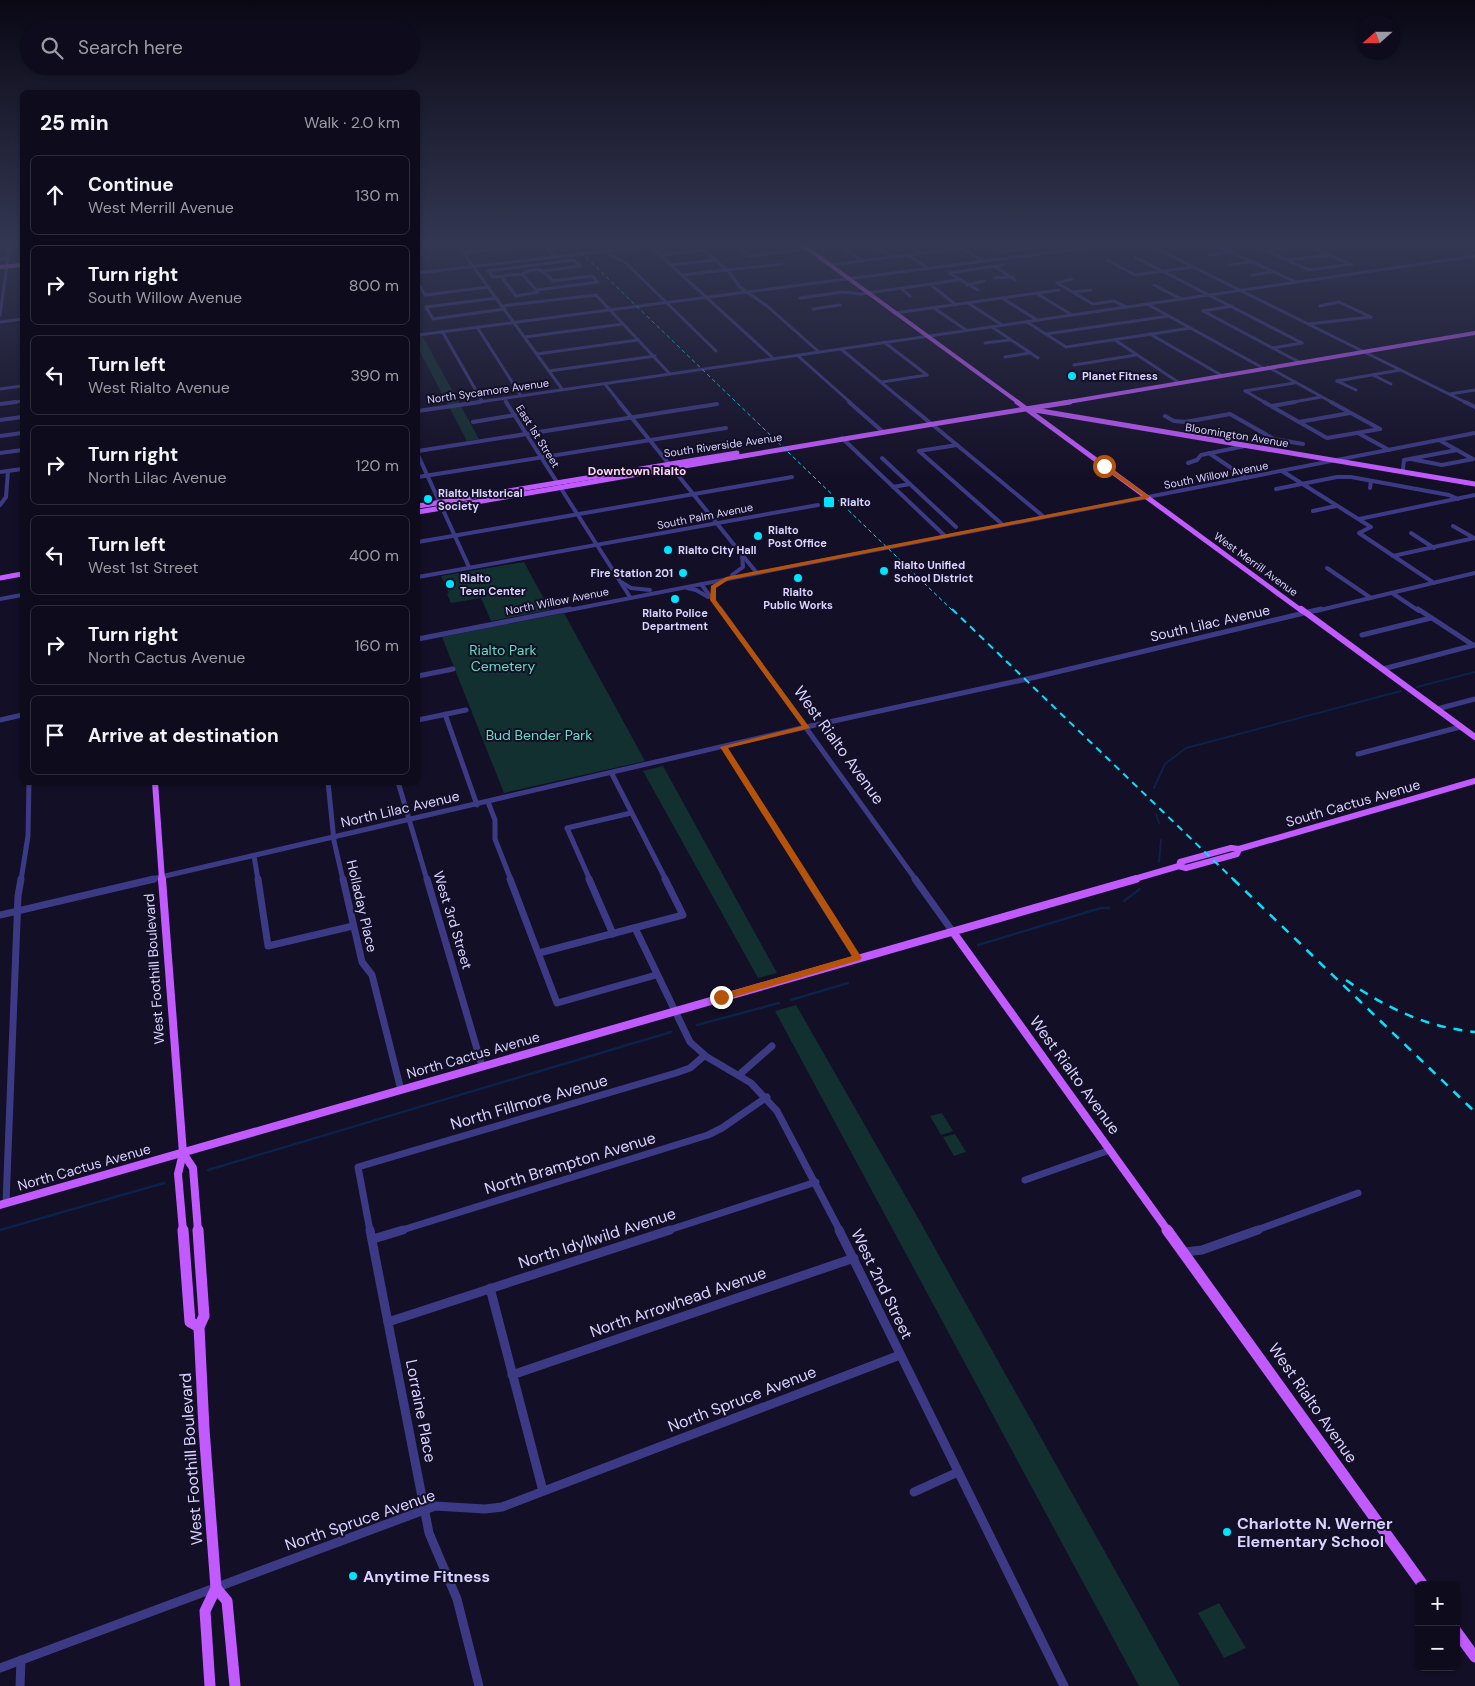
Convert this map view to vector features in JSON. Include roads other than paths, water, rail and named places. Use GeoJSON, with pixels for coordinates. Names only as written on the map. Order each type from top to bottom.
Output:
{"type":"FeatureCollection","features":[{"type":"Feature","properties":{"kind":"main road","name":"West Merrill Avenue"},"geometry":{"type":"LineString","coordinates":[[907,322],[1475,738]]}},
{"type":"Feature","properties":{"kind":"main road","name":"South Riverside Avenue"},"geometry":{"type":"LineString","coordinates":[[558,485],[668,464],[842,438],[1086,396],[1475,333]]}},
{"type":"Feature","properties":{"kind":"main road","name":"South Riverside Avenue"},"geometry":{"type":"LineString","coordinates":[[1024,408],[1178,382]]}},
{"type":"Feature","properties":{"kind":"main road","name":"Bloomington Avenue"},"geometry":{"type":"LineString","coordinates":[[1044,406],[1051,411]]}},
{"type":"Feature","properties":{"kind":"main road","name":"Bloomington Avenue"},"geometry":{"type":"LineString","coordinates":[[1024,408],[1271,447],[1475,483]]}},
{"type":"Feature","properties":{"kind":"main road","name":"Bloomington Avenue"},"geometry":{"type":"LineString","coordinates":[[1024,408],[1475,483]]}},
{"type":"Feature","properties":{"kind":"main road","name":"South Riverside Avenue"},"geometry":{"type":"LineString","coordinates":[[558,485],[672,469],[804,444]]}},
{"type":"Feature","properties":{"kind":"main road"},"geometry":{"type":"LineString","coordinates":[[420,506],[441,505],[558,485]]}},
{"type":"Feature","properties":{"kind":"main road"},"geometry":{"type":"LineString","coordinates":[[420,511],[441,505]]}},
{"type":"Feature","properties":{"kind":"main road"},"geometry":{"type":"LineString","coordinates":[[0,578],[20,574]]}},
{"type":"Feature","properties":{"kind":"main road","name":"South Cactus Avenue"},"geometry":{"type":"LineString","coordinates":[[953,932],[1179,866],[1186,868],[1237,854],[1239,849],[1475,781]]}},
{"type":"Feature","properties":{"kind":"main road","name":"West Foothill Boulevard"},"geometry":{"type":"LineString","coordinates":[[154,785],[183,1153],[178,1174],[188,1306],[190,1322],[199,1327]]}},
{"type":"Feature","properties":{"kind":"main road","name":"North Cactus Avenue"},"geometry":{"type":"LineString","coordinates":[[3,1204],[675,1010],[953,932]]}},
{"type":"Feature","properties":{"kind":"main road","name":"West Rialto Avenue"},"geometry":{"type":"LineString","coordinates":[[953,932],[1420,1581]]}},
{"type":"Feature","properties":{"kind":"main road","name":"West Foothill Boulevard"},"geometry":{"type":"LineString","coordinates":[[183,1153],[194,1168],[204,1316],[199,1327],[204,1430],[216,1588],[205,1611],[210,1686]]}},
{"type":"Feature","properties":{"kind":"main road","name":"West Foothill Boulevard"},"geometry":{"type":"LineString","coordinates":[[216,1588],[227,1601],[235,1686]]}},
{"type":"Feature","properties":{"kind":"main road"},"geometry":{"type":"LineString","coordinates":[[1460,1636],[1475,1657]]}},
{"type":"Feature","properties":{"kind":"street"},"geometry":{"type":"LineString","coordinates":[[420,334],[510,322]]}},
{"type":"Feature","properties":{"kind":"street"},"geometry":{"type":"LineString","coordinates":[[514,322],[549,371],[561,384],[580,387]]}},
{"type":"Feature","properties":{"kind":"street"},"geometry":{"type":"LineString","coordinates":[[621,322],[670,374]]}},
{"type":"Feature","properties":{"kind":"street"},"geometry":{"type":"LineString","coordinates":[[685,322],[716,351]]}},
{"type":"Feature","properties":{"kind":"street"},"geometry":{"type":"LineString","coordinates":[[734,322],[774,359]]}},
{"type":"Feature","properties":{"kind":"street"},"geometry":{"type":"LineString","coordinates":[[785,322],[819,352]]}},
{"type":"Feature","properties":{"kind":"street"},"geometry":{"type":"LineString","coordinates":[[954,322],[966,330]]}},
{"type":"Feature","properties":{"kind":"street"},"geometry":{"type":"LineString","coordinates":[[997,322],[1002,325]]}},
{"type":"Feature","properties":{"kind":"street"},"geometry":{"type":"LineString","coordinates":[[1026,322],[1066,347],[1191,328]]}},
{"type":"Feature","properties":{"kind":"street","name":"North Sycamore Avenue"},"geometry":{"type":"LineString","coordinates":[[420,411],[1026,322]]}},
{"type":"Feature","properties":{"kind":"street"},"geometry":{"type":"LineString","coordinates":[[1046,334],[1130,322]]}},
{"type":"Feature","properties":{"kind":"street"},"geometry":{"type":"LineString","coordinates":[[1179,322],[1295,382],[1380,429],[1327,438],[1245,391],[1295,382]]}},
{"type":"Feature","properties":{"kind":"street"},"geometry":{"type":"LineString","coordinates":[[1223,322],[1299,362]]}},
{"type":"Feature","properties":{"kind":"street"},"geometry":{"type":"LineString","coordinates":[[1262,322],[1302,343],[1272,348]]}},
{"type":"Feature","properties":{"kind":"street"},"geometry":{"type":"LineString","coordinates":[[1303,322],[1475,407]]}},
{"type":"Feature","properties":{"kind":"street"},"geometry":{"type":"LineString","coordinates":[[1308,324],[1329,322]]}},
{"type":"Feature","properties":{"kind":"street"},"geometry":{"type":"LineString","coordinates":[[525,337],[623,324]]}},
{"type":"Feature","properties":{"kind":"street","name":"East 1st Street"},"geometry":{"type":"LineString","coordinates":[[476,327],[521,396]]}},
{"type":"Feature","properties":{"kind":"street"},"geometry":{"type":"LineString","coordinates":[[992,327],[1038,358]]}},
{"type":"Feature","properties":{"kind":"street"},"geometry":{"type":"LineString","coordinates":[[442,331],[482,401]]}},
{"type":"Feature","properties":{"kind":"street"},"geometry":{"type":"LineString","coordinates":[[1150,334],[1221,375]]}},
{"type":"Feature","properties":{"kind":"street"},"geometry":{"type":"LineString","coordinates":[[537,354],[638,340]]}},
{"type":"Feature","properties":{"kind":"street"},"geometry":{"type":"LineString","coordinates":[[985,343],[1010,340]]}},
{"type":"Feature","properties":{"kind":"street"},"geometry":{"type":"LineString","coordinates":[[1115,340],[1178,382]]}},
{"type":"Feature","properties":{"kind":"street"},"geometry":{"type":"LineString","coordinates":[[882,382],[927,375],[884,342]]}},
{"type":"Feature","properties":{"kind":"street"},"geometry":{"type":"LineString","coordinates":[[841,349],[1044,517]]}},
{"type":"Feature","properties":{"kind":"street"},"geometry":{"type":"LineString","coordinates":[[1005,357],[1030,353]]}},
{"type":"Feature","properties":{"kind":"street"},"geometry":{"type":"LineString","coordinates":[[797,355],[882,431]]}},
{"type":"Feature","properties":{"kind":"street"},"geometry":{"type":"LineString","coordinates":[[1074,365],[1136,355]]}},
{"type":"Feature","properties":{"kind":"street"},"geometry":{"type":"LineString","coordinates":[[549,371],[655,356]]}},
{"type":"Feature","properties":{"kind":"street"},"geometry":{"type":"LineString","coordinates":[[1356,390],[1337,380],[1400,370]]}},
{"type":"Feature","properties":{"kind":"street"},"geometry":{"type":"LineString","coordinates":[[1372,375],[1391,384]]}},
{"type":"Feature","properties":{"kind":"street"},"geometry":{"type":"LineString","coordinates":[[555,378],[562,390]]}},
{"type":"Feature","properties":{"kind":"street"},"geometry":{"type":"LineString","coordinates":[[547,392],[555,387],[555,378]]}},
{"type":"Feature","properties":{"kind":"street"},"geometry":{"type":"LineString","coordinates":[[606,384],[756,572]]}},
{"type":"Feature","properties":{"kind":"street"},"geometry":{"type":"LineString","coordinates":[[0,389],[20,386]]}},
{"type":"Feature","properties":{"kind":"street"},"geometry":{"type":"LineString","coordinates":[[1450,394],[1475,390]]}},
{"type":"Feature","properties":{"kind":"street"},"geometry":{"type":"LineString","coordinates":[[1272,406],[1322,397]]}},
{"type":"Feature","properties":{"kind":"street","name":"East 1st Street"},"geometry":{"type":"LineString","coordinates":[[504,398],[630,597]]}},
{"type":"Feature","properties":{"kind":"street"},"geometry":{"type":"LineString","coordinates":[[0,404],[20,401]]}},
{"type":"Feature","properties":{"kind":"street"},"geometry":{"type":"LineString","coordinates":[[420,451],[717,404]]}},
{"type":"Feature","properties":{"kind":"street"},"geometry":{"type":"LineString","coordinates":[[1299,422],[1350,413]]}},
{"type":"Feature","properties":{"kind":"street"},"geometry":{"type":"LineString","coordinates":[[1165,416],[1172,420],[1186,422],[1230,414],[1274,439],[1303,444]]}},
{"type":"Feature","properties":{"kind":"street"},"geometry":{"type":"LineString","coordinates":[[474,422],[515,416]]}},
{"type":"Feature","properties":{"kind":"street"},"geometry":{"type":"LineString","coordinates":[[0,420],[20,417]]}},
{"type":"Feature","properties":{"kind":"street"},"geometry":{"type":"LineString","coordinates":[[420,477],[726,428]]}},
{"type":"Feature","properties":{"kind":"street"},"geometry":{"type":"LineString","coordinates":[[0,436],[20,433]]}},
{"type":"Feature","properties":{"kind":"street"},"geometry":{"type":"LineString","coordinates":[[1358,433],[1389,450]]}},
{"type":"Feature","properties":{"kind":"street","name":"South Willow Avenue"},"geometry":{"type":"LineString","coordinates":[[701,584],[1475,433]]}},
{"type":"Feature","properties":{"kind":"street"},"geometry":{"type":"LineString","coordinates":[[842,438],[945,536]]}},
{"type":"Feature","properties":{"kind":"street"},"geometry":{"type":"LineString","coordinates":[[1271,447],[1274,439]]}},
{"type":"Feature","properties":{"kind":"street"},"geometry":{"type":"LineString","coordinates":[[1410,459],[1442,465],[1473,459],[1437,441]]}},
{"type":"Feature","properties":{"kind":"street"},"geometry":{"type":"LineString","coordinates":[[957,445],[919,451],[1003,525]]}},
{"type":"Feature","properties":{"kind":"street"},"geometry":{"type":"LineString","coordinates":[[1188,463],[1208,453],[1245,446]]}},
{"type":"Feature","properties":{"kind":"street"},"geometry":{"type":"LineString","coordinates":[[0,453],[20,450]]}},
{"type":"Feature","properties":{"kind":"street"},"geometry":{"type":"LineString","coordinates":[[1402,469],[1404,460],[1456,451]]}},
{"type":"Feature","properties":{"kind":"street"},"geometry":{"type":"LineString","coordinates":[[1208,453],[1246,478]]}},
{"type":"Feature","properties":{"kind":"street"},"geometry":{"type":"LineString","coordinates":[[882,458],[956,527]]}},
{"type":"Feature","properties":{"kind":"street"},"geometry":{"type":"LineString","coordinates":[[420,459],[469,567]]}},
{"type":"Feature","properties":{"kind":"street"},"geometry":{"type":"LineString","coordinates":[[0,472],[20,468]]}},
{"type":"Feature","properties":{"kind":"street"},"geometry":{"type":"LineString","coordinates":[[0,505],[6,497],[8,471]]}},
{"type":"Feature","properties":{"kind":"street"},"geometry":{"type":"LineString","coordinates":[[1282,472],[1371,527],[1359,533],[1434,583]]}},
{"type":"Feature","properties":{"kind":"street"},"geometry":{"type":"LineString","coordinates":[[420,542],[792,477]]}},
{"type":"Feature","properties":{"kind":"street"},"geometry":{"type":"LineString","coordinates":[[1276,489],[1337,477],[1449,494],[1458,499]]}},
{"type":"Feature","properties":{"kind":"street"},"geometry":{"type":"LineString","coordinates":[[1370,488],[1371,481]]}},
{"type":"Feature","properties":{"kind":"street"},"geometry":{"type":"LineString","coordinates":[[893,487],[910,484]]}},
{"type":"Feature","properties":{"kind":"street"},"geometry":{"type":"LineString","coordinates":[[1359,519],[1475,495]]}},
{"type":"Feature","properties":{"kind":"street","name":"South Palm Avenue"},"geometry":{"type":"LineString","coordinates":[[420,576],[818,505]]}},
{"type":"Feature","properties":{"kind":"street"},"geometry":{"type":"LineString","coordinates":[[1313,511],[1336,506]]}},
{"type":"Feature","properties":{"kind":"street"},"geometry":{"type":"LineString","coordinates":[[1453,526],[1475,538]]}},
{"type":"Feature","properties":{"kind":"street"},"geometry":{"type":"LineString","coordinates":[[1411,533],[1434,548]]}},
{"type":"Feature","properties":{"kind":"street"},"geometry":{"type":"LineString","coordinates":[[1393,556],[1475,538]]}},
{"type":"Feature","properties":{"kind":"street"},"geometry":{"type":"LineString","coordinates":[[713,600],[713,587],[743,567],[742,555]]}},
{"type":"Feature","properties":{"kind":"street"},"geometry":{"type":"LineString","coordinates":[[1327,568],[1370,598]]}},
{"type":"Feature","properties":{"kind":"street","name":"South Lilac Avenue"},"geometry":{"type":"LineString","coordinates":[[806,728],[1475,573]]}},
{"type":"Feature","properties":{"kind":"street"},"geometry":{"type":"LineString","coordinates":[[619,580],[631,588],[668,590]]}},
{"type":"Feature","properties":{"kind":"street","name":"North Willow Avenue"},"geometry":{"type":"LineString","coordinates":[[420,638],[701,584]]}},
{"type":"Feature","properties":{"kind":"street","name":"West Rialto Avenue"},"geometry":{"type":"LineString","coordinates":[[701,584],[953,932]]}},
{"type":"Feature","properties":{"kind":"street"},"geometry":{"type":"LineString","coordinates":[[680,588],[696,590],[713,600]]}},
{"type":"Feature","properties":{"kind":"street"},"geometry":{"type":"LineString","coordinates":[[1392,593],[1474,645]]}},
{"type":"Feature","properties":{"kind":"street"},"geometry":{"type":"LineString","coordinates":[[0,599],[20,595]]}},
{"type":"Feature","properties":{"kind":"street"},"geometry":{"type":"LineString","coordinates":[[1362,635],[1431,618]]}},
{"type":"Feature","properties":{"kind":"street"},"geometry":{"type":"LineString","coordinates":[[1382,669],[1474,645]]}},
{"type":"Feature","properties":{"kind":"street"},"geometry":{"type":"LineString","coordinates":[[420,676],[453,669]]}},
{"type":"Feature","properties":{"kind":"street"},"geometry":{"type":"LineString","coordinates":[[1437,709],[1475,699]]}},
{"type":"Feature","properties":{"kind":"street"},"geometry":{"type":"LineString","coordinates":[[420,720],[466,710]]}},
{"type":"Feature","properties":{"kind":"street"},"geometry":{"type":"LineString","coordinates":[[445,714],[477,804]]}},
{"type":"Feature","properties":{"kind":"street"},"geometry":{"type":"LineString","coordinates":[[0,720],[20,715]]}},
{"type":"Feature","properties":{"kind":"street"},"geometry":{"type":"LineString","coordinates":[[1358,754],[1460,726]]}},
{"type":"Feature","properties":{"kind":"street","name":"North Lilac Avenue"},"geometry":{"type":"LineString","coordinates":[[0,915],[806,728]]}},
{"type":"Feature","properties":{"kind":"street"},"geometry":{"type":"LineString","coordinates":[[724,747],[857,958]]}},
{"type":"Feature","properties":{"kind":"street"},"geometry":{"type":"LineString","coordinates":[[539,953],[683,915],[612,774]]}},
{"type":"Feature","properties":{"kind":"street"},"geometry":{"type":"LineString","coordinates":[[3,1204],[18,886],[27,852],[29,785]]}},
{"type":"Feature","properties":{"kind":"street","name":"Holladay Place"},"geometry":{"type":"LineString","coordinates":[[328,785],[334,841],[353,926],[362,962],[372,975],[401,1090]]}},
{"type":"Feature","properties":{"kind":"street","name":"West 3rd Street"},"geometry":{"type":"LineString","coordinates":[[399,785],[482,1066]]}},
{"type":"Feature","properties":{"kind":"street"},"geometry":{"type":"LineString","coordinates":[[488,802],[495,820],[496,839],[557,1003],[656,975]]}},
{"type":"Feature","properties":{"kind":"street"},"geometry":{"type":"LineString","coordinates":[[613,934],[567,828],[631,813]]}},
{"type":"Feature","properties":{"kind":"street"},"geometry":{"type":"LineString","coordinates":[[254,856],[268,946],[353,926]]}},
{"type":"Feature","properties":{"kind":"street","name":"West 2nd Street"},"geometry":{"type":"LineString","coordinates":[[635,928],[656,975],[690,1042],[704,1056],[739,1075],[767,1097],[782,1117],[854,1258],[1064,1686]]}},
{"type":"Feature","properties":{"kind":"street"},"geometry":{"type":"LineString","coordinates":[[739,1075],[772,1046]]}},
{"type":"Feature","properties":{"kind":"street","name":"North Fillmore Avenue"},"geometry":{"type":"LineString","coordinates":[[358,1166],[676,1073],[690,1068],[704,1056]]}},
{"type":"Feature","properties":{"kind":"street","name":"North Brampton Avenue"},"geometry":{"type":"LineString","coordinates":[[372,1239],[708,1135],[722,1128],[767,1097]]}},
{"type":"Feature","properties":{"kind":"street"},"geometry":{"type":"LineString","coordinates":[[1026,1180],[1110,1150]]}},
{"type":"Feature","properties":{"kind":"street","name":"Lorraine Place"},"geometry":{"type":"LineString","coordinates":[[358,1166],[429,1533],[457,1599],[479,1686]]}},
{"type":"Feature","properties":{"kind":"street","name":"North Idyllwild Avenue"},"geometry":{"type":"LineString","coordinates":[[388,1322],[816,1182]]}},
{"type":"Feature","properties":{"kind":"street"},"geometry":{"type":"LineString","coordinates":[[1185,1252],[1202,1250],[1358,1193]]}},
{"type":"Feature","properties":{"kind":"street","name":"North Arrowhead Avenue"},"geometry":{"type":"LineString","coordinates":[[512,1374],[854,1258]]}},
{"type":"Feature","properties":{"kind":"street"},"geometry":{"type":"LineString","coordinates":[[490,1288],[542,1491]]}},
{"type":"Feature","properties":{"kind":"street","name":"North Spruce Avenue"},"geometry":{"type":"LineString","coordinates":[[0,1668],[425,1510],[446,1505],[490,1510],[502,1507],[900,1355]]}},
{"type":"Feature","properties":{"kind":"street"},"geometry":{"type":"LineString","coordinates":[[914,1492],[958,1472]]}},
{"type":"Feature","properties":{"kind":"street"},"geometry":{"type":"LineString","coordinates":[[20,1686],[22,1660]]}},
{"type":"Feature","properties":{"kind":"waterway"},"geometry":{"type":"LineString","coordinates":[[1417,687],[1475,672]]}},
{"type":"Feature","properties":{"kind":"waterway"},"geometry":{"type":"LineString","coordinates":[[1154,788],[1165,764],[1186,748],[1401,691]]}},
{"type":"Feature","properties":{"kind":"waterway"},"geometry":{"type":"LineString","coordinates":[[1156,814],[1159,823]]}},
{"type":"Feature","properties":{"kind":"waterway"},"geometry":{"type":"LineString","coordinates":[[1159,862],[1161,840]]}},
{"type":"Feature","properties":{"kind":"waterway"},"geometry":{"type":"LineString","coordinates":[[1124,901],[1140,889]]}},
{"type":"Feature","properties":{"kind":"waterway"},"geometry":{"type":"LineString","coordinates":[[978,945],[1101,908],[1109,908]]}},
{"type":"Feature","properties":{"kind":"waterway"},"geometry":{"type":"LineString","coordinates":[[791,1000],[848,983]]}},
{"type":"Feature","properties":{"kind":"waterway"},"geometry":{"type":"LineString","coordinates":[[697,1025],[779,1003]]}},
{"type":"Feature","properties":{"kind":"waterway"},"geometry":{"type":"LineString","coordinates":[[208,1170],[671,1032]]}},
{"type":"Feature","properties":{"kind":"waterway"},"geometry":{"type":"LineString","coordinates":[[0,1230],[164,1183]]}},
{"type":"Feature","properties":{"kind":"railway"},"geometry":{"type":"LineString","coordinates":[[653,322],[953,611]]}},
{"type":"Feature","properties":{"kind":"railway"},"geometry":{"type":"LineString","coordinates":[[952,609],[1234,880]]}},
{"type":"Feature","properties":{"kind":"railway"},"geometry":{"type":"LineString","coordinates":[[1233,879],[1475,1112]]}},
{"type":"Feature","properties":{"kind":"railway"},"geometry":{"type":"LineString","coordinates":[[1346,980],[1376,999],[1407,1015],[1440,1026],[1475,1032]]}},
{"type":"Feature","properties":{"kind":"place","name":"Planet Fitness"},"geometry":{"type":"Point","coordinates":[1072,376]}},
{"type":"Feature","properties":{"kind":"place","name":"Rialto Historical Society"},"geometry":{"type":"Point","coordinates":[428,499]}},
{"type":"Feature","properties":{"kind":"place","name":"Rialto"},"geometry":{"type":"Point","coordinates":[829,502]}},
{"type":"Feature","properties":{"kind":"place","name":"Rialto Post Office"},"geometry":{"type":"Point","coordinates":[758,536]}},
{"type":"Feature","properties":{"kind":"place","name":"Rialto City Hall"},"geometry":{"type":"Point","coordinates":[668,550]}},
{"type":"Feature","properties":{"kind":"place","name":"Rialto Unified School District"},"geometry":{"type":"Point","coordinates":[884,571]}},
{"type":"Feature","properties":{"kind":"place","name":"Fire Station 201"},"geometry":{"type":"Point","coordinates":[683,573]}},
{"type":"Feature","properties":{"kind":"place","name":"Rialto Public Works"},"geometry":{"type":"Point","coordinates":[798,578]}},
{"type":"Feature","properties":{"kind":"place","name":"Rialto Teen Center"},"geometry":{"type":"Point","coordinates":[450,584]}},
{"type":"Feature","properties":{"kind":"place","name":"Rialto Police Department"},"geometry":{"type":"Point","coordinates":[675,599]}},
{"type":"Feature","properties":{"kind":"place","name":"Charlotte N. Werner Elementary School"},"geometry":{"type":"Point","coordinates":[1227,1532]}},
{"type":"Feature","properties":{"kind":"place","name":"Anytime Fitness"},"geometry":{"type":"Point","coordinates":[353,1576]}},
{"type":"Feature","properties":{"kind":"district","name":"Downtown Rialto"},"geometry":{"type":"Point","coordinates":[637,471]}},
{"type":"Feature","properties":{"kind":"park label","name":"Rialto Park Cemetery"},"geometry":{"type":"Point","coordinates":[503,658]}},
{"type":"Feature","properties":{"kind":"park label","name":"Bud Bender Park"},"geometry":{"type":"Point","coordinates":[539,735]}}]}
